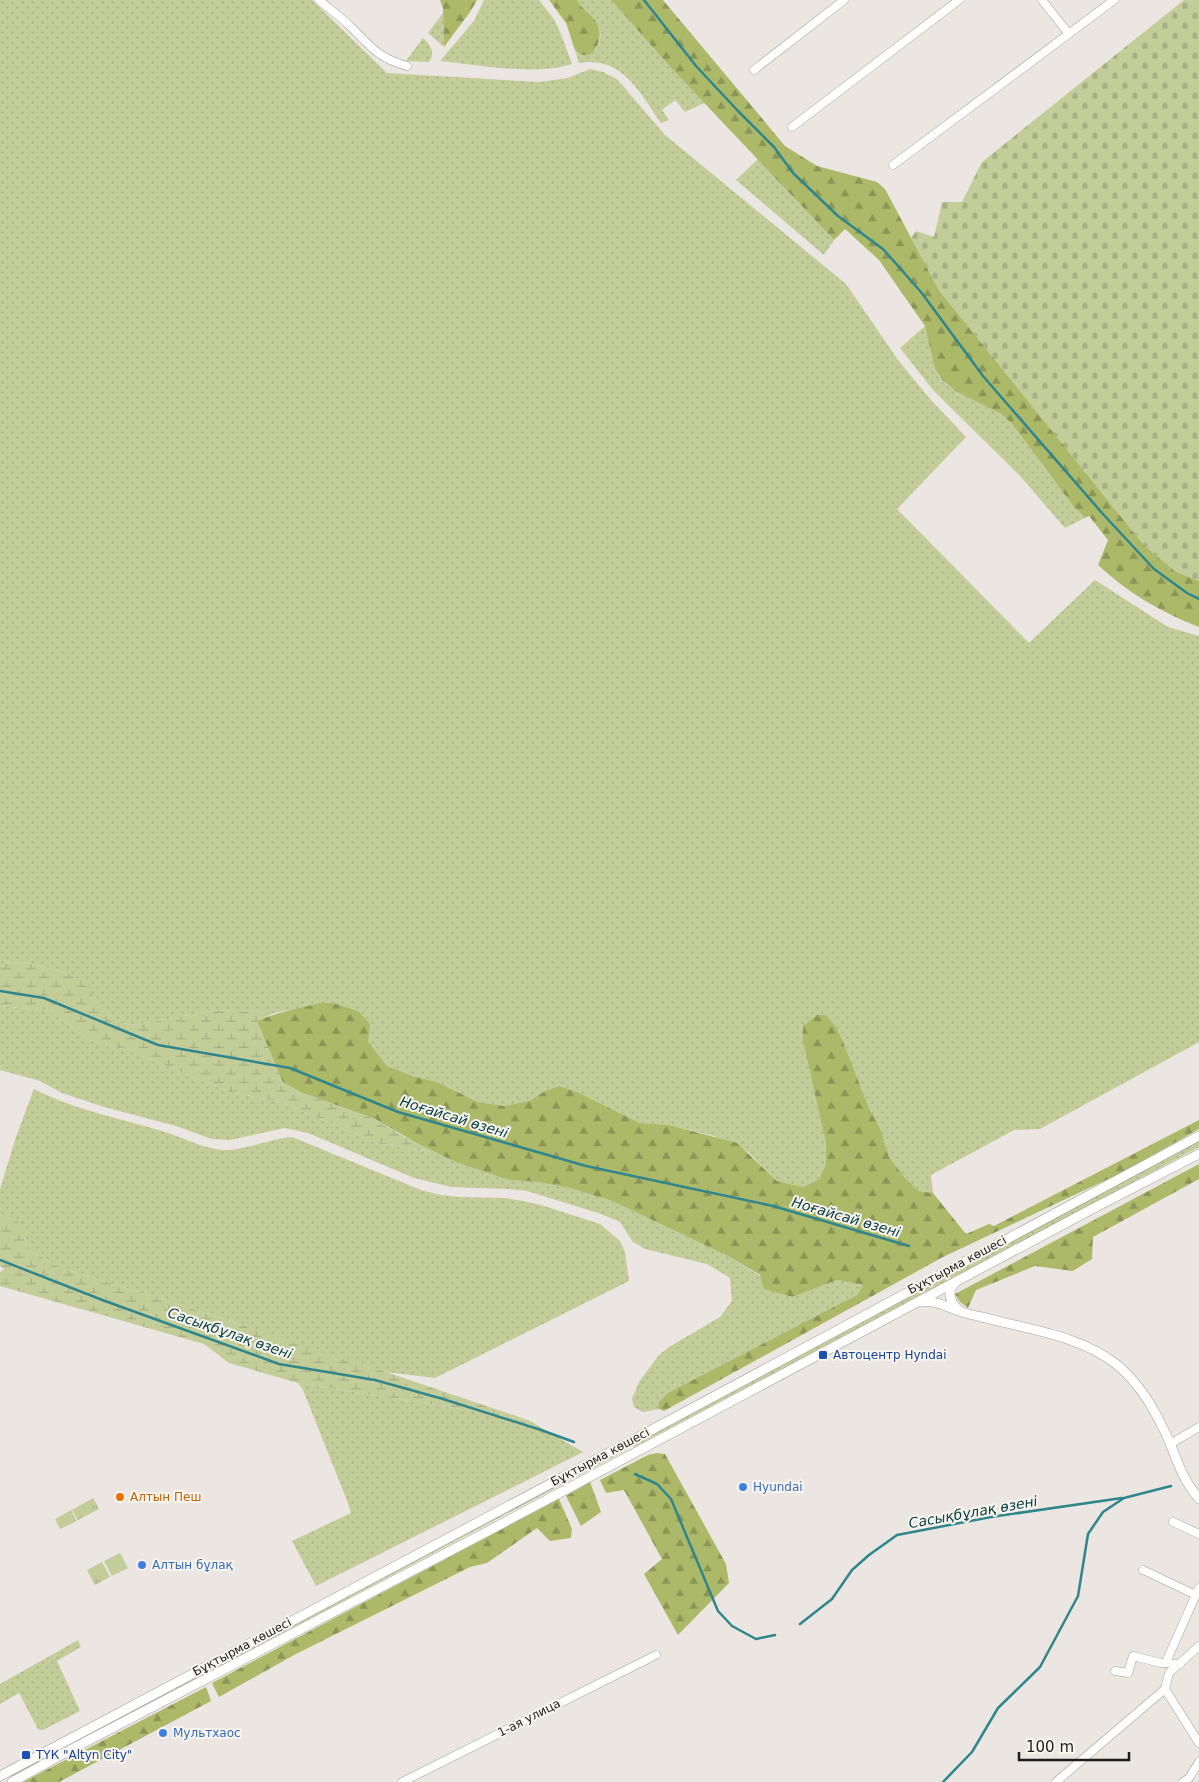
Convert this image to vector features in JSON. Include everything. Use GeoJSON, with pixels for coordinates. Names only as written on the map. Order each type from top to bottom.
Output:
{"type":"FeatureCollection","features":[{"type":"Feature","properties":{"kind":"main road","name":"Бұқтырма көшесі"},"geometry":{"type":"LineString","coordinates":[[0,1776],[1199,1136]]}},
{"type":"Feature","properties":{"kind":"main road","name":"Бұқтырма көшесі"},"geometry":{"type":"LineString","coordinates":[[12,1782],[492,1530],[1092,1208],[1199,1154]]}},
{"type":"Feature","properties":{"kind":"main road"},"geometry":{"type":"LineString","coordinates":[[960,1280],[952,1287],[950,1295],[954,1305],[966,1313]]}},
{"type":"Feature","properties":{"kind":"main road"},"geometry":{"type":"LineString","coordinates":[[916,1303],[931,1301],[966,1313],[1068,1340],[1108,1358],[1123,1370],[1140,1390],[1158,1418],[1182,1475],[1199,1499]]}},
{"type":"Feature","properties":{"kind":"main road"},"geometry":{"type":"LineString","coordinates":[[628,1442],[634,1453]]}},
{"type":"Feature","properties":{"kind":"street"},"geometry":{"type":"LineString","coordinates":[[319,0],[342,18],[375,52],[407,66]]}},
{"type":"Feature","properties":{"kind":"street"},"geometry":{"type":"LineString","coordinates":[[754,70],[844,0]]}},
{"type":"Feature","properties":{"kind":"street"},"geometry":{"type":"LineString","coordinates":[[792,127],[959,0]]}},
{"type":"Feature","properties":{"kind":"street"},"geometry":{"type":"LineString","coordinates":[[1042,0],[1069,34]]}},
{"type":"Feature","properties":{"kind":"street"},"geometry":{"type":"LineString","coordinates":[[893,165],[1114,0]]}},
{"type":"Feature","properties":{"kind":"street"},"geometry":{"type":"LineString","coordinates":[[1170,1444],[1199,1427]]}},
{"type":"Feature","properties":{"kind":"street"},"geometry":{"type":"LineString","coordinates":[[1174,1522],[1199,1534]]}},
{"type":"Feature","properties":{"kind":"street"},"geometry":{"type":"LineString","coordinates":[[1143,1570],[1197,1591],[1166,1662]]}},
{"type":"Feature","properties":{"kind":"street"},"geometry":{"type":"LineString","coordinates":[[1056,1782],[1165,1689],[1169,1673],[1199,1646]]}},
{"type":"Feature","properties":{"kind":"street","name":"1-ая улица"},"geometry":{"type":"LineString","coordinates":[[402,1782],[656,1655]]}},
{"type":"Feature","properties":{"kind":"street"},"geometry":{"type":"LineString","coordinates":[[1116,1671],[1128,1673],[1133,1656],[1161,1663],[1180,1664]]}},
{"type":"Feature","properties":{"kind":"street"},"geometry":{"type":"LineString","coordinates":[[1165,1689],[1199,1743]]}},
{"type":"Feature","properties":{"kind":"street"},"geometry":{"type":"LineString","coordinates":[[1183,1782],[1189,1778],[1199,1762]]}},
{"type":"Feature","properties":{"kind":"green space"},"geometry":{"type":"Polygon","coordinates":[[[0,0],[312,0],[387,73],[539,82],[568,78],[590,69],[603,72],[617,79],[665,135],[846,284],[898,360],[930,399],[966,437],[897,509],[1029,643],[1095,580],[1168,627],[1199,636],[1199,1042],[1040,1129],[1014,1130],[931,1175],[933,1193],[919,1191],[905,1178],[889,1157],[881,1130],[869,1108],[843,1041],[836,1027],[826,1015],[826,1164],[819,1179],[803,1187],[777,1181],[748,1152],[714,1136],[669,1125],[640,1123],[575,1091],[559,1086],[545,1091],[529,1101],[504,1106],[478,1102],[437,1082],[413,1076],[387,1066],[368,1041],[358,1011],[334,1003],[319,1003],[274,1013],[215,1010],[136,1025],[121,1023],[103,1009],[82,981],[63,972],[25,962],[0,963],[0,0]]]}},
{"type":"Feature","properties":{"kind":"green space"},"geometry":{"type":"Polygon","coordinates":[[[440,0],[477,0],[444,47],[443,8],[440,0]]]}},
{"type":"Feature","properties":{"kind":"green space"},"geometry":{"type":"Polygon","coordinates":[[[484,0],[539,0],[554,19],[572,64],[541,69],[524,69],[440,61],[474,21],[484,0]]]}},
{"type":"Feature","properties":{"kind":"green space"},"geometry":{"type":"Polygon","coordinates":[[[549,0],[577,0],[596,21],[600,32],[598,45],[591,54],[581,54],[575,50],[566,23],[549,0]]]}},
{"type":"Feature","properties":{"kind":"green space"},"geometry":{"type":"Polygon","coordinates":[[[577,0],[611,0],[704,103],[685,112],[675,100],[662,110],[669,120],[661,123],[637,89],[618,71],[607,65],[594,62],[579,63],[575,50],[578,53],[596,50],[600,41],[600,33],[595,21],[577,0]]]}},
{"type":"Feature","properties":{"kind":"green space"},"geometry":{"type":"Polygon","coordinates":[[[611,0],[663,0],[785,146],[817,166],[877,182],[885,189],[939,290],[1143,544],[1175,571],[1199,581],[1199,627],[1145,601],[1098,565],[1108,540],[1089,516],[1085,518],[1074,507],[1013,425],[1001,414],[957,392],[943,381],[935,369],[925,326],[879,260],[845,229],[834,240],[672,69],[611,0]]]}},
{"type":"Feature","properties":{"kind":"green space"},"geometry":{"type":"Polygon","coordinates":[[[1184,0],[1199,0],[1199,581],[1175,571],[1143,544],[939,290],[911,238],[916,231],[934,237],[942,202],[962,202],[982,162],[1184,0]]]}},
{"type":"Feature","properties":{"kind":"green space"},"geometry":{"type":"Polygon","coordinates":[[[443,13],[444,47],[428,33],[443,13]]]}},
{"type":"Feature","properties":{"kind":"green space"},"geometry":{"type":"Polygon","coordinates":[[[423,38],[430,46],[432,52],[429,62],[406,61],[423,38]]]}},
{"type":"Feature","properties":{"kind":"green space"},"geometry":{"type":"Polygon","coordinates":[[[758,159],[834,240],[824,255],[736,180],[758,159]]]}},
{"type":"Feature","properties":{"kind":"green space"},"geometry":{"type":"Polygon","coordinates":[[[925,326],[935,369],[942,381],[957,392],[1001,414],[1013,425],[1074,507],[1085,518],[1065,528],[1020,476],[933,390],[900,348],[925,326]]]}},
{"type":"Feature","properties":{"kind":"green space"},"geometry":{"type":"Polygon","coordinates":[[[25,962],[63,972],[83,981],[103,1009],[121,1023],[136,1025],[215,1010],[274,1013],[257,1021],[283,1082],[302,1093],[375,1119],[437,1153],[376,1143],[281,1102],[230,1092],[127,1050],[89,1040],[50,1011],[0,1006],[0,963],[25,962]]]}},
{"type":"Feature","properties":{"kind":"green space"},"geometry":{"type":"Polygon","coordinates":[[[319,1003],[334,1003],[358,1011],[370,1024],[368,1041],[387,1066],[413,1076],[437,1082],[478,1102],[504,1106],[529,1101],[545,1091],[559,1086],[575,1091],[640,1123],[669,1125],[737,1143],[777,1181],[803,1187],[819,1179],[826,1164],[826,1143],[803,1040],[803,1026],[817,1015],[826,1015],[836,1027],[843,1041],[869,1108],[881,1130],[889,1157],[905,1178],[919,1191],[933,1193],[966,1234],[989,1224],[994,1226],[1199,1120],[1199,1129],[1123,1172],[943,1257],[664,1411],[659,1409],[659,1402],[668,1393],[857,1295],[863,1285],[837,1280],[793,1297],[764,1289],[760,1275],[730,1257],[612,1201],[569,1188],[537,1182],[509,1180],[458,1163],[420,1145],[375,1119],[302,1093],[282,1082],[257,1021],[319,1003]]]}},
{"type":"Feature","properties":{"kind":"green space"},"geometry":{"type":"Polygon","coordinates":[[[0,1006],[50,1011],[89,1040],[127,1050],[230,1092],[281,1102],[376,1143],[437,1153],[458,1163],[509,1180],[537,1182],[569,1188],[612,1201],[730,1257],[793,1297],[837,1280],[863,1285],[857,1295],[659,1402],[659,1409],[643,1412],[634,1407],[632,1399],[639,1382],[659,1355],[669,1347],[720,1317],[732,1301],[730,1278],[707,1264],[645,1249],[633,1242],[620,1222],[601,1214],[527,1191],[451,1187],[414,1178],[308,1133],[285,1128],[230,1140],[212,1139],[176,1126],[104,1107],[62,1093],[40,1081],[0,1070],[0,1006]]]}},
{"type":"Feature","properties":{"kind":"green space"},"geometry":{"type":"Polygon","coordinates":[[[34,1089],[82,1109],[165,1132],[209,1148],[232,1150],[292,1137],[421,1190],[458,1197],[505,1198],[523,1201],[600,1224],[620,1241],[625,1252],[629,1281],[435,1378],[386,1372],[304,1348],[238,1323],[62,1268],[28,1250],[21,1227],[2,1215],[0,1216],[0,1189],[16,1137],[34,1089]]]}},
{"type":"Feature","properties":{"kind":"green space"},"geometry":{"type":"Polygon","coordinates":[[[1199,1140],[1199,1147],[634,1447],[632,1442],[1199,1140]]]}},
{"type":"Feature","properties":{"kind":"green space"},"geometry":{"type":"Polygon","coordinates":[[[1199,1164],[1199,1179],[1093,1237],[1092,1259],[1073,1271],[1035,1266],[976,1290],[968,1308],[960,1302],[955,1294],[1199,1164]]]}},
{"type":"Feature","properties":{"kind":"green space"},"geometry":{"type":"Polygon","coordinates":[[[0,1216],[14,1216],[21,1227],[28,1250],[62,1268],[238,1323],[304,1347],[386,1372],[528,1420],[298,1383],[229,1363],[204,1344],[0,1286],[0,1272],[4,1269],[0,1266],[0,1216]]]}},
{"type":"Feature","properties":{"kind":"green space"},"geometry":{"type":"Polygon","coordinates":[[[298,1383],[528,1420],[583,1452],[316,1586],[292,1541],[351,1513],[303,1390],[298,1383]]]}},
{"type":"Feature","properties":{"kind":"green space"},"geometry":{"type":"Polygon","coordinates":[[[621,1448],[623,1452],[12,1777],[9,1772],[621,1448]]]}},
{"type":"Feature","properties":{"kind":"green space"},"geometry":{"type":"Polygon","coordinates":[[[665,1454],[726,1564],[729,1583],[678,1635],[644,1574],[662,1559],[624,1490],[606,1493],[600,1480],[648,1455],[665,1454]]]}},
{"type":"Feature","properties":{"kind":"green space"},"geometry":{"type":"Polygon","coordinates":[[[590,1482],[601,1512],[581,1526],[566,1496],[590,1482]]]}},
{"type":"Feature","properties":{"kind":"green space"},"geometry":{"type":"Polygon","coordinates":[[[93,1498],[99,1509],[78,1520],[72,1510],[93,1498]]]}},
{"type":"Feature","properties":{"kind":"green space"},"geometry":{"type":"Polygon","coordinates":[[[559,1499],[572,1529],[571,1538],[550,1541],[537,1528],[487,1563],[470,1567],[294,1655],[219,1697],[212,1683],[559,1499]]]}},
{"type":"Feature","properties":{"kind":"green space"},"geometry":{"type":"Polygon","coordinates":[[[71,1510],[77,1521],[60,1529],[55,1519],[71,1510]]]}},
{"type":"Feature","properties":{"kind":"green space"},"geometry":{"type":"Polygon","coordinates":[[[120,1553],[128,1568],[112,1576],[104,1561],[120,1553]]]}},
{"type":"Feature","properties":{"kind":"green space"},"geometry":{"type":"Polygon","coordinates":[[[102,1562],[110,1577],[95,1585],[87,1570],[102,1562]]]}},
{"type":"Feature","properties":{"kind":"green space"},"geometry":{"type":"Polygon","coordinates":[[[78,1640],[81,1647],[57,1661],[80,1711],[43,1730],[38,1729],[19,1693],[0,1704],[0,1684],[78,1640]]]}},
{"type":"Feature","properties":{"kind":"green space"},"geometry":{"type":"Polygon","coordinates":[[[206,1687],[211,1701],[59,1782],[23,1782],[206,1687]]]}},
{"type":"Feature","properties":{"kind":"waterway"},"geometry":{"type":"LineString","coordinates":[[644,0],[696,66],[774,147],[793,173],[838,216],[883,249],[921,292],[983,376],[1102,513],[1154,569],[1187,593],[1199,599]]}},
{"type":"Feature","properties":{"kind":"waterway","name":"Ноғайсай өзені"},"geometry":{"type":"LineString","coordinates":[[0,991],[44,998],[158,1045],[290,1068],[398,1112],[586,1166],[773,1206],[909,1246]]}},
{"type":"Feature","properties":{"kind":"waterway","name":"Сасықбұлақ өзені"},"geometry":{"type":"LineString","coordinates":[[0,1260],[105,1301],[279,1364],[375,1380],[443,1399],[574,1442]]}},
{"type":"Feature","properties":{"kind":"waterway","name":"Сасықбұлақ өзені"},"geometry":{"type":"LineString","coordinates":[[635,1474],[657,1484],[671,1499],[718,1611],[732,1626],[756,1639],[775,1635]]}},
{"type":"Feature","properties":{"kind":"waterway"},"geometry":{"type":"LineString","coordinates":[[943,1782],[972,1752],[998,1708],[1040,1667],[1078,1596],[1088,1534],[1103,1512],[1124,1498],[1171,1486]]}},
{"type":"Feature","properties":{"kind":"waterway","name":"Сасықбұлақ өзені"},"geometry":{"type":"LineString","coordinates":[[800,1624],[832,1599],[852,1570],[897,1535],[991,1517],[1122,1498]]}},
{"type":"Feature","properties":{"kind":"place","name":"Автоцентр Hyndai"},"geometry":{"type":"Point","coordinates":[823,1355]}},
{"type":"Feature","properties":{"kind":"place","name":"Hyundai"},"geometry":{"type":"Point","coordinates":[743,1487]}},
{"type":"Feature","properties":{"kind":"place","name":"Алтын Пеш"},"geometry":{"type":"Point","coordinates":[120,1497]}},
{"type":"Feature","properties":{"kind":"place","name":"Алтын бұлақ"},"geometry":{"type":"Point","coordinates":[142,1565]}},
{"type":"Feature","properties":{"kind":"place","name":"Мультхаос"},"geometry":{"type":"Point","coordinates":[163,1733]}},
{"type":"Feature","properties":{"kind":"place","name":"ТҮК \"Altyn City\""},"geometry":{"type":"Point","coordinates":[26,1755]}}]}
